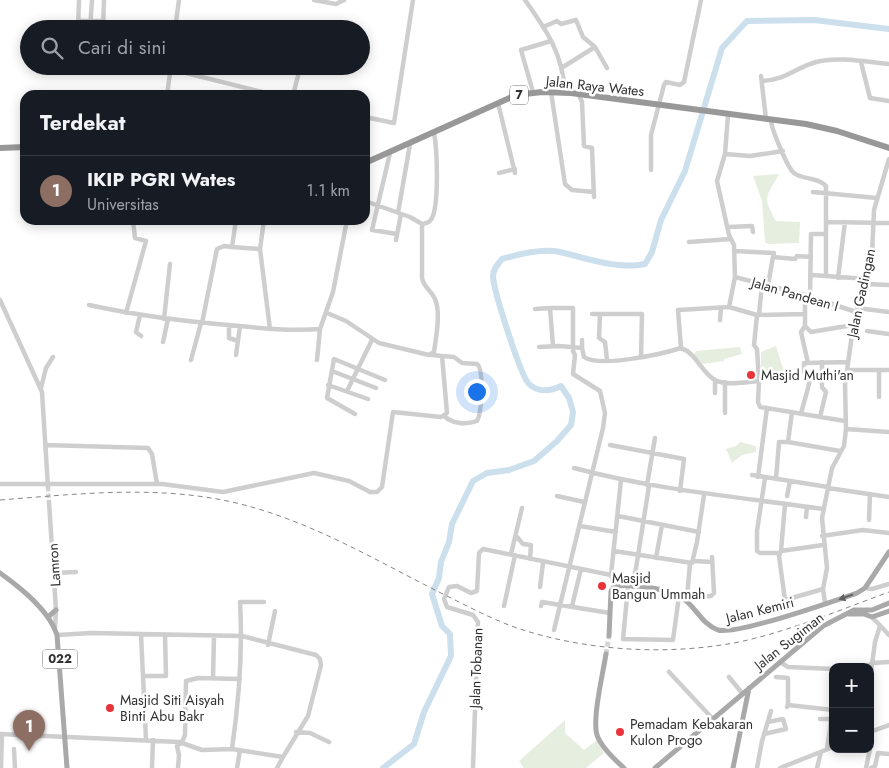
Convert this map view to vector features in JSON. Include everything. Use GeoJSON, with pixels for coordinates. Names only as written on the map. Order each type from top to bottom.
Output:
{"type":"FeatureCollection","features":[{"type":"Feature","properties":{"kind":"highway","name":"Jalan Raya Wates"},"geometry":{"type":"LineString","coordinates":[[370,162],[516,95],[533,92],[565,93],[728,115]]}},
{"type":"Feature","properties":{"kind":"highway","name":"7"},"geometry":{"type":"LineString","coordinates":[[728,115],[768,119],[822,128],[889,148]]}},
{"type":"Feature","properties":{"kind":"highway"},"geometry":{"type":"LineString","coordinates":[[0,148],[20,147]]}},
{"type":"Feature","properties":{"kind":"main road"},"geometry":{"type":"LineString","coordinates":[[864,588],[889,552]]}},
{"type":"Feature","properties":{"kind":"main road","name":"022"},"geometry":{"type":"LineString","coordinates":[[0,573],[48,617],[58,635],[67,768]]}},
{"type":"Feature","properties":{"kind":"main road"},"geometry":{"type":"LineString","coordinates":[[609,636],[611,591],[614,587],[668,592],[679,596]]}},
{"type":"Feature","properties":{"kind":"main road","name":"Jalan Kemiri"},"geometry":{"type":"LineString","coordinates":[[679,596],[708,625],[724,631],[782,617],[857,593],[864,588]]}},
{"type":"Feature","properties":{"kind":"main road","name":"Jalan Sugiman"},"geometry":{"type":"LineString","coordinates":[[655,768],[823,626],[854,610],[872,610],[889,604]]}},
{"type":"Feature","properties":{"kind":"main road"},"geometry":{"type":"LineString","coordinates":[[48,617],[56,610]]}},
{"type":"Feature","properties":{"kind":"main road"},"geometry":{"type":"LineString","coordinates":[[846,614],[864,614],[872,617],[889,612]]}},
{"type":"Feature","properties":{"kind":"main road"},"geometry":{"type":"LineString","coordinates":[[606,654],[597,720],[597,734],[606,750],[624,768]]}},
{"type":"Feature","properties":{"kind":"main road"},"geometry":{"type":"LineString","coordinates":[[732,768],[748,688]]}},
{"type":"Feature","properties":{"kind":"street"},"geometry":{"type":"LineString","coordinates":[[78,20],[79,0]]}},
{"type":"Feature","properties":{"kind":"street"},"geometry":{"type":"LineString","coordinates":[[91,20],[92,0]]}},
{"type":"Feature","properties":{"kind":"street"},"geometry":{"type":"LineString","coordinates":[[104,0],[104,20]]}},
{"type":"Feature","properties":{"kind":"street"},"geometry":{"type":"LineString","coordinates":[[176,20],[179,0]]}},
{"type":"Feature","properties":{"kind":"street"},"geometry":{"type":"LineString","coordinates":[[314,0],[336,4],[344,0]]}},
{"type":"Feature","properties":{"kind":"street"},"geometry":{"type":"LineString","coordinates":[[370,118],[394,123],[412,0]]}},
{"type":"Feature","properties":{"kind":"street"},"geometry":{"type":"LineString","coordinates":[[525,0],[543,27],[563,66],[565,93]]}},
{"type":"Feature","properties":{"kind":"street"},"geometry":{"type":"LineString","coordinates":[[652,170],[651,135],[664,83],[680,85],[684,82],[700,0]]}},
{"type":"Feature","properties":{"kind":"street"},"geometry":{"type":"LineString","coordinates":[[543,27],[557,20],[562,24],[576,20],[584,37],[595,47],[607,68]]}},
{"type":"Feature","properties":{"kind":"street"},"geometry":{"type":"LineString","coordinates":[[533,92],[521,50],[551,41]]}},
{"type":"Feature","properties":{"kind":"street"},"geometry":{"type":"LineString","coordinates":[[563,66],[595,47]]}},
{"type":"Feature","properties":{"kind":"street"},"geometry":{"type":"LineString","coordinates":[[826,276],[825,234],[828,192],[824,183],[793,173],[768,119],[761,78],[783,78],[823,60],[889,64]]}},
{"type":"Feature","properties":{"kind":"street"},"geometry":{"type":"LineString","coordinates":[[861,62],[870,98],[889,100]]}},
{"type":"Feature","properties":{"kind":"street"},"geometry":{"type":"LineString","coordinates":[[168,90],[169,75]]}},
{"type":"Feature","properties":{"kind":"street"},"geometry":{"type":"LineString","coordinates":[[197,75],[255,90]]}},
{"type":"Feature","properties":{"kind":"street"},"geometry":{"type":"LineString","coordinates":[[294,90],[298,76]]}},
{"type":"Feature","properties":{"kind":"street"},"geometry":{"type":"LineString","coordinates":[[551,92],[565,184],[572,190],[594,194],[592,148],[584,146],[582,102],[579,95]]}},
{"type":"Feature","properties":{"kind":"street"},"geometry":{"type":"LineString","coordinates":[[498,103],[515,171],[499,173]]}},
{"type":"Feature","properties":{"kind":"street"},"geometry":{"type":"LineString","coordinates":[[728,115],[725,154],[717,181],[734,251],[735,277]]}},
{"type":"Feature","properties":{"kind":"street"},"geometry":{"type":"LineString","coordinates":[[370,203],[399,213],[422,224],[430,221],[433,216],[437,188],[438,160],[434,133]]}},
{"type":"Feature","properties":{"kind":"street"},"geometry":{"type":"LineString","coordinates":[[396,240],[410,144]]}},
{"type":"Feature","properties":{"kind":"street"},"geometry":{"type":"LineString","coordinates":[[725,154],[750,156],[783,151]]}},
{"type":"Feature","properties":{"kind":"street"},"geometry":{"type":"LineString","coordinates":[[390,153],[372,230],[397,234]]}},
{"type":"Feature","properties":{"kind":"street","name":"Jalan Gadingan"},"geometry":{"type":"LineString","coordinates":[[846,429],[847,370],[853,325],[872,255],[872,222],[889,159]]}},
{"type":"Feature","properties":{"kind":"street"},"geometry":{"type":"LineString","coordinates":[[813,192],[877,198]]}},
{"type":"Feature","properties":{"kind":"street"},"geometry":{"type":"LineString","coordinates":[[826,222],[889,223]]}},
{"type":"Feature","properties":{"kind":"street"},"geometry":{"type":"LineString","coordinates":[[838,278],[845,222]]}},
{"type":"Feature","properties":{"kind":"street"},"geometry":{"type":"LineString","coordinates":[[422,224],[422,278],[424,286],[435,298],[437,306],[434,352],[432,354]]}},
{"type":"Feature","properties":{"kind":"street"},"geometry":{"type":"LineString","coordinates":[[126,313],[146,241],[135,238],[134,225]]}},
{"type":"Feature","properties":{"kind":"street"},"geometry":{"type":"LineString","coordinates":[[232,247],[235,225]]}},
{"type":"Feature","properties":{"kind":"street"},"geometry":{"type":"LineString","coordinates":[[263,225],[260,249],[270,329]]}},
{"type":"Feature","properties":{"kind":"street"},"geometry":{"type":"LineString","coordinates":[[316,360],[320,329],[327,313],[346,225]]}},
{"type":"Feature","properties":{"kind":"street"},"geometry":{"type":"LineString","coordinates":[[728,227],[752,226],[753,232]]}},
{"type":"Feature","properties":{"kind":"street"},"geometry":{"type":"LineString","coordinates":[[801,414],[805,394],[811,379],[810,374],[804,372],[802,332],[805,326],[807,296],[812,275],[810,257],[811,234],[825,234]]}},
{"type":"Feature","properties":{"kind":"street"},"geometry":{"type":"LineString","coordinates":[[689,242],[731,239]]}},
{"type":"Feature","properties":{"kind":"street"},"geometry":{"type":"LineString","coordinates":[[192,360],[202,323],[217,249],[224,246],[260,249]]}},
{"type":"Feature","properties":{"kind":"street"},"geometry":{"type":"LineString","coordinates":[[734,251],[774,253],[768,285]]}},
{"type":"Feature","properties":{"kind":"street"},"geometry":{"type":"LineString","coordinates":[[773,257],[795,259],[797,256],[810,257]]}},
{"type":"Feature","properties":{"kind":"street"},"geometry":{"type":"LineString","coordinates":[[163,342],[170,264]]}},
{"type":"Feature","properties":{"kind":"street"},"geometry":{"type":"LineString","coordinates":[[812,275],[889,285]]}},
{"type":"Feature","properties":{"kind":"street","name":"Jalan Pandean I"},"geometry":{"type":"LineString","coordinates":[[729,307],[735,277],[857,310],[889,312]]}},
{"type":"Feature","properties":{"kind":"street"},"geometry":{"type":"LineString","coordinates":[[762,284],[754,345],[757,349],[758,404],[767,408],[845,422]]}},
{"type":"Feature","properties":{"kind":"street"},"geometry":{"type":"LineString","coordinates":[[0,300],[41,388]]}},
{"type":"Feature","properties":{"kind":"street"},"geometry":{"type":"LineString","coordinates":[[89,305],[126,313],[229,326],[270,329],[320,329]]}},
{"type":"Feature","properties":{"kind":"street"},"geometry":{"type":"LineString","coordinates":[[681,348],[678,310],[729,307],[758,315],[805,314]]}},
{"type":"Feature","properties":{"kind":"street"},"geometry":{"type":"LineString","coordinates":[[550,308],[553,346]]}},
{"type":"Feature","properties":{"kind":"street"},"geometry":{"type":"LineString","coordinates":[[535,309],[573,308],[572,347],[575,354],[573,376],[600,391],[604,401],[604,428],[591,473],[554,630]]}},
{"type":"Feature","properties":{"kind":"street"},"geometry":{"type":"LineString","coordinates":[[720,320],[721,308]]}},
{"type":"Feature","properties":{"kind":"street"},"geometry":{"type":"LineString","coordinates":[[0,484],[157,484],[224,492],[314,474],[349,481],[370,492],[377,492],[382,487],[393,412],[444,416],[450,422],[458,423],[477,420],[480,407],[482,370],[477,364],[462,363],[450,356],[398,348],[372,340],[346,321],[327,313]]}},
{"type":"Feature","properties":{"kind":"street"},"geometry":{"type":"LineString","coordinates":[[592,314],[644,314],[641,357]]}},
{"type":"Feature","properties":{"kind":"street"},"geometry":{"type":"LineString","coordinates":[[600,314],[599,338],[605,342],[607,360]]}},
{"type":"Feature","properties":{"kind":"street"},"geometry":{"type":"LineString","coordinates":[[140,315],[136,332],[141,336]]}},
{"type":"Feature","properties":{"kind":"street"},"geometry":{"type":"LineString","coordinates":[[805,326],[811,332],[853,325]]}},
{"type":"Feature","properties":{"kind":"street"},"geometry":{"type":"LineString","coordinates":[[229,326],[229,338],[238,341]]}},
{"type":"Feature","properties":{"kind":"street"},"geometry":{"type":"LineString","coordinates":[[236,356],[240,326]]}},
{"type":"Feature","properties":{"kind":"street"},"geometry":{"type":"LineString","coordinates":[[867,331],[889,334]]}},
{"type":"Feature","properties":{"kind":"street"},"geometry":{"type":"LineString","coordinates":[[347,391],[372,340]]}},
{"type":"Feature","properties":{"kind":"street"},"geometry":{"type":"LineString","coordinates":[[582,340],[582,348],[586,359],[607,360],[641,357],[681,348],[691,354],[714,380],[716,393]]}},
{"type":"Feature","properties":{"kind":"street"},"geometry":{"type":"LineString","coordinates":[[539,347],[582,348]]}},
{"type":"Feature","properties":{"kind":"street"},"geometry":{"type":"LineString","coordinates":[[442,356],[448,406],[444,416]]}},
{"type":"Feature","properties":{"kind":"street"},"geometry":{"type":"LineString","coordinates":[[48,485],[41,388],[46,368],[53,357]]}},
{"type":"Feature","properties":{"kind":"street"},"geometry":{"type":"LineString","coordinates":[[355,414],[328,400],[328,385],[334,359],[385,380]]}},
{"type":"Feature","properties":{"kind":"street"},"geometry":{"type":"LineString","coordinates":[[820,417],[826,392],[822,387],[822,362]]}},
{"type":"Feature","properties":{"kind":"street"},"geometry":{"type":"LineString","coordinates":[[804,363],[848,362]]}},
{"type":"Feature","properties":{"kind":"street"},"geometry":{"type":"LineString","coordinates":[[847,370],[889,370]]}},
{"type":"Feature","properties":{"kind":"street"},"geometry":{"type":"LineString","coordinates":[[332,371],[376,388]]}},
{"type":"Feature","properties":{"kind":"street"},"geometry":{"type":"LineString","coordinates":[[879,371],[879,398]]}},
{"type":"Feature","properties":{"kind":"street"},"geometry":{"type":"LineString","coordinates":[[714,380],[725,382],[759,381]]}},
{"type":"Feature","properties":{"kind":"street"},"geometry":{"type":"LineString","coordinates":[[725,382],[725,413]]}},
{"type":"Feature","properties":{"kind":"street"},"geometry":{"type":"LineString","coordinates":[[328,385],[368,399]]}},
{"type":"Feature","properties":{"kind":"street"},"geometry":{"type":"LineString","coordinates":[[758,476],[767,408]]}},
{"type":"Feature","properties":{"kind":"street"},"geometry":{"type":"LineString","coordinates":[[788,442],[792,412]]}},
{"type":"Feature","properties":{"kind":"street"},"geometry":{"type":"LineString","coordinates":[[825,603],[823,590],[827,568],[822,536],[823,509],[832,468],[844,446],[846,429],[889,432]]}},
{"type":"Feature","properties":{"kind":"street"},"geometry":{"type":"LineString","coordinates":[[655,438],[638,555],[630,587],[623,639],[673,640],[679,596]]}},
{"type":"Feature","properties":{"kind":"street"},"geometry":{"type":"LineString","coordinates":[[776,478],[779,442],[840,451]]}},
{"type":"Feature","properties":{"kind":"street"},"geometry":{"type":"LineString","coordinates":[[44,445],[148,448],[152,454],[157,484]]}},
{"type":"Feature","properties":{"kind":"street"},"geometry":{"type":"LineString","coordinates":[[610,445],[684,460],[680,491]]}},
{"type":"Feature","properties":{"kind":"street"},"geometry":{"type":"LineString","coordinates":[[574,468],[648,486],[704,495],[762,500],[823,509]]}},
{"type":"Feature","properties":{"kind":"street"},"geometry":{"type":"LineString","coordinates":[[752,475],[889,497]]}},
{"type":"Feature","properties":{"kind":"street"},"geometry":{"type":"LineString","coordinates":[[765,478],[757,551],[760,553],[780,552],[823,545]]}},
{"type":"Feature","properties":{"kind":"street"},"geometry":{"type":"LineString","coordinates":[[614,587],[611,575],[621,480]]}},
{"type":"Feature","properties":{"kind":"street"},"geometry":{"type":"LineString","coordinates":[[788,496],[790,481]]}},
{"type":"Feature","properties":{"kind":"street"},"geometry":{"type":"LineString","coordinates":[[869,520],[870,494]]}},
{"type":"Feature","properties":{"kind":"street"},"geometry":{"type":"LineString","coordinates":[[614,551],[692,562],[712,560],[713,594],[687,598],[692,562],[699,532],[704,495]]}},
{"type":"Feature","properties":{"kind":"street"},"geometry":{"type":"LineString","coordinates":[[557,496],[584,502]]}},
{"type":"Feature","properties":{"kind":"street","name":"Lamron"},"geometry":{"type":"LineString","coordinates":[[49,502],[56,610],[55,628]]}},
{"type":"Feature","properties":{"kind":"street"},"geometry":{"type":"LineString","coordinates":[[785,504],[780,552],[785,600],[823,590]]}},
{"type":"Feature","properties":{"kind":"street"},"geometry":{"type":"LineString","coordinates":[[806,518],[807,507]]}},
{"type":"Feature","properties":{"kind":"street"},"geometry":{"type":"LineString","coordinates":[[504,606],[522,508]]}},
{"type":"Feature","properties":{"kind":"street"},"geometry":{"type":"LineString","coordinates":[[618,516],[699,532]]}},
{"type":"Feature","properties":{"kind":"street"},"geometry":{"type":"LineString","coordinates":[[656,558],[662,525]]}},
{"type":"Feature","properties":{"kind":"street"},"geometry":{"type":"LineString","coordinates":[[580,526],[616,532]]}},
{"type":"Feature","properties":{"kind":"street"},"geometry":{"type":"LineString","coordinates":[[822,536],[863,530],[889,533]]}},
{"type":"Feature","properties":{"kind":"street"},"geometry":{"type":"LineString","coordinates":[[517,537],[523,544],[531,545],[530,559]]}},
{"type":"Feature","properties":{"kind":"street","name":"Jalan Tobanan"},"geometry":{"type":"LineString","coordinates":[[472,768],[478,622],[473,615],[447,607],[444,599],[451,586],[471,593],[477,592],[480,550],[486,549],[513,554],[543,563],[611,575]]}},
{"type":"Feature","properties":{"kind":"street"},"geometry":{"type":"LineString","coordinates":[[540,587],[543,563]]}},
{"type":"Feature","properties":{"kind":"street"},"geometry":{"type":"LineString","coordinates":[[572,606],[581,569]]}},
{"type":"Feature","properties":{"kind":"street"},"geometry":{"type":"LineString","coordinates":[[54,573],[76,572]]}},
{"type":"Feature","properties":{"kind":"street"},"geometry":{"type":"LineString","coordinates":[[864,588],[872,589],[889,584]]}},
{"type":"Feature","properties":{"kind":"street"},"geometry":{"type":"LineString","coordinates":[[232,749],[240,679],[242,636],[240,602],[264,602]]}},
{"type":"Feature","properties":{"kind":"street"},"geometry":{"type":"LineString","coordinates":[[541,606],[542,602],[610,613]]}},
{"type":"Feature","properties":{"kind":"street"},"geometry":{"type":"LineString","coordinates":[[268,644],[275,610]]}},
{"type":"Feature","properties":{"kind":"street"},"geometry":{"type":"LineString","coordinates":[[872,617],[889,635]]}},
{"type":"Feature","properties":{"kind":"street"},"geometry":{"type":"LineString","coordinates":[[880,626],[876,635],[872,663],[889,662]]}},
{"type":"Feature","properties":{"kind":"street"},"geometry":{"type":"LineString","coordinates":[[141,634],[146,740]]}},
{"type":"Feature","properties":{"kind":"street"},"geometry":{"type":"LineString","coordinates":[[58,635],[242,636],[316,655],[320,659],[321,665],[308,716],[296,732],[277,768]]}},
{"type":"Feature","properties":{"kind":"street"},"geometry":{"type":"LineString","coordinates":[[144,676],[166,676],[166,635]]}},
{"type":"Feature","properties":{"kind":"street"},"geometry":{"type":"LineString","coordinates":[[212,678],[214,636]]}},
{"type":"Feature","properties":{"kind":"street"},"geometry":{"type":"LineString","coordinates":[[780,662],[788,667],[829,669]]}},
{"type":"Feature","properties":{"kind":"street"},"geometry":{"type":"LineString","coordinates":[[669,672],[712,718]]}},
{"type":"Feature","properties":{"kind":"street"},"geometry":{"type":"LineString","coordinates":[[729,677],[742,693]]}},
{"type":"Feature","properties":{"kind":"street"},"geometry":{"type":"LineString","coordinates":[[776,677],[789,679],[788,706],[829,710]]}},
{"type":"Feature","properties":{"kind":"street"},"geometry":{"type":"LineString","coordinates":[[178,768],[179,755],[176,749],[185,735],[186,682],[190,679],[240,679]]}},
{"type":"Feature","properties":{"kind":"street"},"geometry":{"type":"LineString","coordinates":[[757,768],[771,711]]}},
{"type":"Feature","properties":{"kind":"street"},"geometry":{"type":"LineString","coordinates":[[780,768],[827,749],[831,722],[829,719],[820,719]]}},
{"type":"Feature","properties":{"kind":"street"},"geometry":{"type":"LineString","coordinates":[[764,734],[786,729],[783,720],[768,722]]}},
{"type":"Feature","properties":{"kind":"street"},"geometry":{"type":"LineString","coordinates":[[874,731],[889,725]]}},
{"type":"Feature","properties":{"kind":"street"},"geometry":{"type":"LineString","coordinates":[[296,732],[310,733],[329,742]]}},
{"type":"Feature","properties":{"kind":"street"},"geometry":{"type":"LineString","coordinates":[[1,768],[1,734],[182,742],[202,750],[232,749],[283,757]]}},
{"type":"Feature","properties":{"kind":"street"},"geometry":{"type":"LineString","coordinates":[[152,768],[153,740]]}},
{"type":"Feature","properties":{"kind":"street"},"geometry":{"type":"LineString","coordinates":[[14,749],[14,768]]}},
{"type":"Feature","properties":{"kind":"street"},"geometry":{"type":"LineString","coordinates":[[237,768],[240,750]]}},
{"type":"Feature","properties":{"kind":"street"},"geometry":{"type":"LineString","coordinates":[[817,768],[821,752]]}},
{"type":"Feature","properties":{"kind":"street"},"geometry":{"type":"LineString","coordinates":[[870,753],[869,768],[875,766],[878,753],[889,754]]}},
{"type":"Feature","properties":{"kind":"green space"},"geometry":{"type":"Polygon","coordinates":[[[779,174],[767,196],[768,206],[776,221],[800,222],[799,243],[768,244],[765,242],[762,201],[753,176],[779,174]]]}},
{"type":"Feature","properties":{"kind":"green space"},"geometry":{"type":"Polygon","coordinates":[[[776,346],[785,376],[761,378],[761,352],[776,346]]]}},
{"type":"Feature","properties":{"kind":"green space"},"geometry":{"type":"Polygon","coordinates":[[[740,347],[742,354],[724,359],[724,361],[703,364],[694,355],[696,351],[740,347]]]}},
{"type":"Feature","properties":{"kind":"green space"},"geometry":{"type":"Polygon","coordinates":[[[740,442],[756,446],[756,452],[742,455],[732,463],[726,449],[736,446],[740,442]]]}},
{"type":"Feature","properties":{"kind":"green space"},"geometry":{"type":"Polygon","coordinates":[[[565,720],[565,733],[584,750],[597,740],[604,753],[586,768],[524,768],[519,761],[565,720]]]}},
{"type":"Feature","properties":{"kind":"waterway"},"geometry":{"type":"LineString","coordinates":[[383,768],[414,744],[424,712],[451,656],[450,634],[442,626],[432,594],[439,578],[441,562],[449,542],[452,524],[473,481],[487,473],[509,470],[534,461],[557,441],[571,425],[573,412],[569,398],[561,386],[549,390],[540,390],[529,384],[525,378],[508,332],[494,284],[493,276],[496,267],[502,259],[538,251],[560,252],[624,266],[645,264],[652,252],[661,220],[685,171],[722,48],[747,21],[814,20],[889,29]]}},
{"type":"Feature","properties":{"kind":"tunnel"},"geometry":{"type":"LineString","coordinates":[[48,487],[49,502]]}},
{"type":"Feature","properties":{"kind":"tunnel"},"geometry":{"type":"LineString","coordinates":[[606,654],[609,636]]}},
{"type":"Feature","properties":{"kind":"railway"},"geometry":{"type":"LineString","coordinates":[[0,500],[116,492],[145,492],[203,497],[232,502],[289,520],[344,543],[474,610],[508,625],[543,636],[571,642],[627,649],[684,649],[739,642],[796,626],[889,592]]}},
{"type":"Feature","properties":{"kind":"place","name":"Masjid Muthi'an"},"geometry":{"type":"Point","coordinates":[751,375]}},
{"type":"Feature","properties":{"kind":"place","name":"Masjid Bangun Ummah"},"geometry":{"type":"Point","coordinates":[602,586]}},
{"type":"Feature","properties":{"kind":"place","name":"Masjid Siti Aisyah Binti Abu Bakr"},"geometry":{"type":"Point","coordinates":[110,708]}},
{"type":"Feature","properties":{"kind":"place","name":"Pemadam Kebakaran Kulon Progo"},"geometry":{"type":"Point","coordinates":[620,732]}},
{"type":"Feature","properties":{"kind":"place","name":"IKIP PGRI Wates"},"geometry":{"type":"Point","coordinates":[29,751]}}]}
